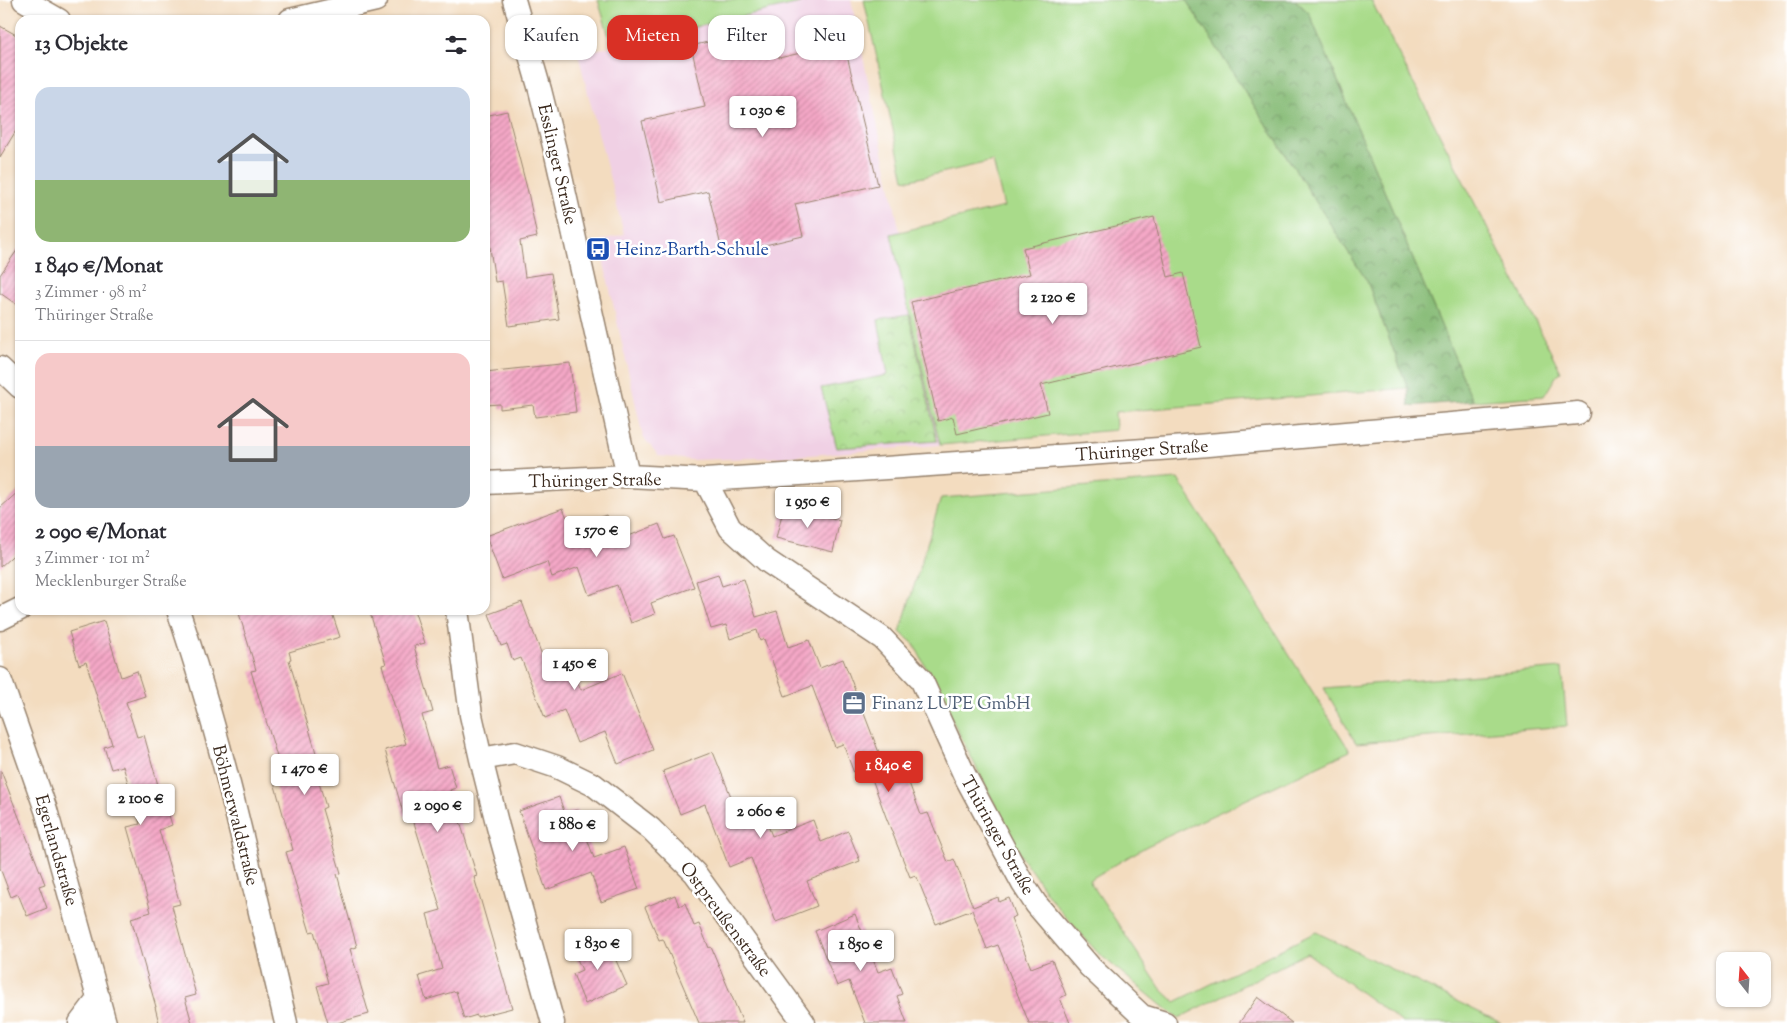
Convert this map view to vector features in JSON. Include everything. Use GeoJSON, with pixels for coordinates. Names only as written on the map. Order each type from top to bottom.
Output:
{"type":"FeatureCollection","features":[{"type":"Feature","properties":{"kind":"street"},"geometry":{"type":"LineString","coordinates":[[24,0],[50,15]]}},
{"type":"Feature","properties":{"kind":"street"},"geometry":{"type":"LineString","coordinates":[[312,15],[376,0]]}},
{"type":"Feature","properties":{"kind":"street","name":"Esslinger Straße"},"geometry":{"type":"LineString","coordinates":[[514,0],[540,90],[566,197],[628,476]]}},
{"type":"Feature","properties":{"kind":"street"},"geometry":{"type":"LineString","coordinates":[[0,368],[15,382]]}},
{"type":"Feature","properties":{"kind":"street","name":"Thüringer Straße"},"geometry":{"type":"LineString","coordinates":[[490,483],[628,476],[705,480],[1173,448],[1578,413]]}},
{"type":"Feature","properties":{"kind":"street","name":"Thüringer Straße"},"geometry":{"type":"LineString","coordinates":[[705,480],[730,528],[767,561],[882,638],[921,679],[964,774],[1023,884],[1036,904],[1090,967],[1139,1019]]}},
{"type":"Feature","properties":{"kind":"street"},"geometry":{"type":"LineString","coordinates":[[0,620],[15,612]]}},
{"type":"Feature","properties":{"kind":"street","name":"Böhmerwaldstraße"},"geometry":{"type":"LineString","coordinates":[[180,615],[194,657],[238,814],[286,1023]]}},
{"type":"Feature","properties":{"kind":"street"},"geometry":{"type":"LineString","coordinates":[[458,615],[471,715],[481,758],[498,827],[553,1023]]}},
{"type":"Feature","properties":{"kind":"street","name":"Egerlandstraße"},"geometry":{"type":"LineString","coordinates":[[0,679],[46,810],[106,1023]]}},
{"type":"Feature","properties":{"kind":"street","name":"Ostpreußenstraße"},"geometry":{"type":"LineString","coordinates":[[481,758],[516,753],[557,767],[594,785],[651,828],[695,874],[804,1023]]}},
{"type":"Feature","properties":{"kind":"street"},"geometry":{"type":"LineString","coordinates":[[80,1023],[99,998]]}},
{"type":"Feature","properties":{"kind":"street"},"geometry":{"type":"LineString","coordinates":[[1139,1019],[1164,1023]]}},
{"type":"Feature","properties":{"kind":"shaded area"},"geometry":{"type":"Polygon","coordinates":[[[813,0],[851,0],[854,15],[795,15],[795,60],[864,60],[900,232],[891,235],[940,445],[783,457],[691,460],[659,456],[643,437],[599,241],[624,234],[580,60],[597,60],[597,50],[607,47],[607,60],[698,60],[698,26],[708,24],[708,60],[785,60],[785,15],[748,15],[813,0]]]}},
{"type":"Feature","properties":{"kind":"green space"},"geometry":{"type":"Polygon","coordinates":[[[598,0],[813,0],[747,15],[708,15],[708,24],[698,26],[698,15],[607,15],[607,30],[598,0]]]}},
{"type":"Feature","properties":{"kind":"green space"},"geometry":{"type":"Polygon","coordinates":[[[864,0],[1186,0],[1367,281],[1408,388],[1115,412],[1116,430],[940,445],[891,234],[1004,207],[993,161],[910,180],[904,179],[864,0]]]}},
{"type":"Feature","properties":{"kind":"green space"},"geometry":{"type":"Polygon","coordinates":[[[1186,0],[1295,0],[1309,13],[1473,401],[1409,406],[1408,388],[1367,281],[1186,0]]]}},
{"type":"Feature","properties":{"kind":"green space"},"geometry":{"type":"Polygon","coordinates":[[[1295,0],[1371,0],[1561,372],[1557,375],[1544,396],[1473,401],[1309,13],[1295,0]]]}},
{"type":"Feature","properties":{"kind":"green space"},"geometry":{"type":"Polygon","coordinates":[[[909,315],[937,441],[837,448],[821,388],[888,375],[878,320],[909,315]]]}},
{"type":"Feature","properties":{"kind":"green space"},"geometry":{"type":"Polygon","coordinates":[[[1178,479],[1350,751],[1147,846],[1089,880],[1161,989],[1175,1002],[1316,932],[1501,1023],[1403,1023],[1307,953],[1179,1018],[1098,953],[1054,903],[1021,856],[914,644],[900,632],[941,498],[1178,479]]]}},
{"type":"Feature","properties":{"kind":"green space"},"geometry":{"type":"Polygon","coordinates":[[[1562,668],[1567,726],[1356,743],[1324,688],[1562,668]]]}},
{"type":"Feature","properties":{"kind":"building"},"geometry":{"type":"Polygon","coordinates":[[[0,26],[15,34],[15,132],[0,157],[0,26]]]}},
{"type":"Feature","properties":{"kind":"building"},"geometry":{"type":"Polygon","coordinates":[[[708,42],[708,60],[785,60],[785,57],[795,54],[795,60],[848,60],[878,185],[795,204],[803,236],[723,255],[708,191],[661,202],[642,121],[705,107],[694,60],[698,60],[698,44],[708,42]]]}},
{"type":"Feature","properties":{"kind":"building"},"geometry":{"type":"Polygon","coordinates":[[[507,111],[528,192],[537,237],[520,241],[525,277],[551,273],[559,319],[509,326],[502,281],[495,282],[490,248],[490,115],[507,111]]]}},
{"type":"Feature","properties":{"kind":"building"},"geometry":{"type":"Polygon","coordinates":[[[1154,217],[1168,277],[1183,273],[1201,347],[1041,385],[1048,413],[957,434],[953,417],[938,421],[911,302],[1030,274],[1023,248],[1154,217]]]}},
{"type":"Feature","properties":{"kind":"building"},"geometry":{"type":"Polygon","coordinates":[[[15,253],[15,304],[0,293],[0,275],[15,253]]]}},
{"type":"Feature","properties":{"kind":"building"},"geometry":{"type":"Polygon","coordinates":[[[570,363],[576,412],[535,417],[533,405],[500,409],[500,404],[490,405],[490,371],[570,363]]]}},
{"type":"Feature","properties":{"kind":"building"},"geometry":{"type":"Polygon","coordinates":[[[15,494],[15,554],[0,567],[0,508],[15,494]]]}},
{"type":"Feature","properties":{"kind":"building"},"geometry":{"type":"Polygon","coordinates":[[[784,506],[840,520],[833,552],[776,538],[784,506]]]}},
{"type":"Feature","properties":{"kind":"building"},"geometry":{"type":"Polygon","coordinates":[[[563,508],[571,528],[606,515],[616,541],[659,524],[665,539],[674,536],[694,587],[651,603],[655,614],[631,623],[617,585],[589,595],[579,567],[552,577],[547,562],[502,579],[490,547],[490,535],[563,508]]]}},
{"type":"Feature","properties":{"kind":"building"},"geometry":{"type":"Polygon","coordinates":[[[718,574],[722,586],[744,579],[756,617],[777,611],[788,647],[809,640],[820,668],[843,659],[883,763],[899,756],[921,815],[928,813],[948,862],[954,859],[973,907],[998,897],[999,902],[1009,898],[1016,916],[1011,918],[1031,968],[1052,960],[1066,995],[1060,998],[1070,1023],[1029,1023],[998,945],[987,949],[972,910],[936,924],[916,875],[910,877],[886,817],[868,768],[873,766],[854,773],[843,744],[835,747],[812,686],[785,696],[764,639],[760,641],[757,630],[730,639],[726,625],[711,629],[696,581],[718,574]]]}},
{"type":"Feature","properties":{"kind":"building"},"geometry":{"type":"Polygon","coordinates":[[[522,602],[548,671],[570,663],[581,690],[622,673],[653,750],[618,764],[605,732],[577,743],[564,710],[545,718],[521,658],[513,661],[507,644],[501,646],[490,614],[522,602]]]}},
{"type":"Feature","properties":{"kind":"building"},"geometry":{"type":"Polygon","coordinates":[[[240,615],[333,615],[340,637],[289,652],[291,659],[289,660],[321,770],[316,772],[326,807],[322,809],[341,873],[337,874],[357,947],[350,949],[369,1014],[337,1023],[328,1023],[317,986],[328,983],[314,931],[310,932],[286,852],[293,850],[274,782],[284,780],[251,671],[256,670],[240,615]]]}},
{"type":"Feature","properties":{"kind":"building"},"geometry":{"type":"Polygon","coordinates":[[[371,615],[416,615],[425,643],[414,646],[433,712],[422,715],[437,768],[449,765],[456,788],[450,790],[477,876],[474,877],[512,1008],[464,1019],[456,991],[426,1000],[419,976],[442,969],[427,914],[441,910],[411,813],[404,816],[385,750],[406,744],[382,665],[386,664],[371,615]]]}},
{"type":"Feature","properties":{"kind":"building"},"geometry":{"type":"Polygon","coordinates":[[[104,621],[121,677],[137,671],[145,696],[126,702],[137,737],[144,735],[163,803],[165,802],[172,825],[159,830],[180,904],[172,906],[196,995],[185,998],[192,1023],[159,1023],[131,918],[151,912],[127,827],[140,824],[123,766],[111,769],[104,747],[112,744],[86,662],[79,665],[69,632],[104,621]]]}},
{"type":"Feature","properties":{"kind":"building"},"geometry":{"type":"Polygon","coordinates":[[[713,752],[738,814],[760,805],[772,836],[813,820],[821,842],[848,831],[860,861],[807,881],[817,906],[776,922],[751,858],[729,867],[705,804],[680,814],[663,771],[713,752]]]}},
{"type":"Feature","properties":{"kind":"building"},"geometry":{"type":"Polygon","coordinates":[[[0,771],[45,884],[39,886],[47,908],[27,916],[18,894],[11,897],[0,868],[0,771]]]}},
{"type":"Feature","properties":{"kind":"building"},"geometry":{"type":"Polygon","coordinates":[[[559,797],[565,814],[577,810],[594,858],[624,847],[639,889],[601,902],[591,873],[546,890],[519,811],[559,797]]]}},
{"type":"Feature","properties":{"kind":"building"},"geometry":{"type":"Polygon","coordinates":[[[675,895],[679,906],[685,903],[694,926],[699,924],[709,948],[711,947],[743,1023],[699,1023],[663,939],[659,940],[645,907],[675,895]]]}},
{"type":"Feature","properties":{"kind":"building"},"geometry":{"type":"Polygon","coordinates":[[[855,914],[878,972],[892,967],[902,994],[897,996],[907,1023],[865,1023],[849,981],[837,986],[815,931],[855,914]]]}},
{"type":"Feature","properties":{"kind":"building"},"geometry":{"type":"Polygon","coordinates":[[[605,936],[627,985],[585,1004],[573,974],[582,970],[573,950],[605,936]]]}},
{"type":"Feature","properties":{"kind":"building"},"geometry":{"type":"Polygon","coordinates":[[[1258,997],[1292,1023],[1239,1023],[1258,997]]]}},
{"type":"Feature","properties":{"kind":"place","name":"Heinz-Barth-Schule"},"geometry":{"type":"Point","coordinates":[598,249]}},
{"type":"Feature","properties":{"kind":"place","name":"Finanz LUPE GmbH"},"geometry":{"type":"Point","coordinates":[854,703]}}]}
